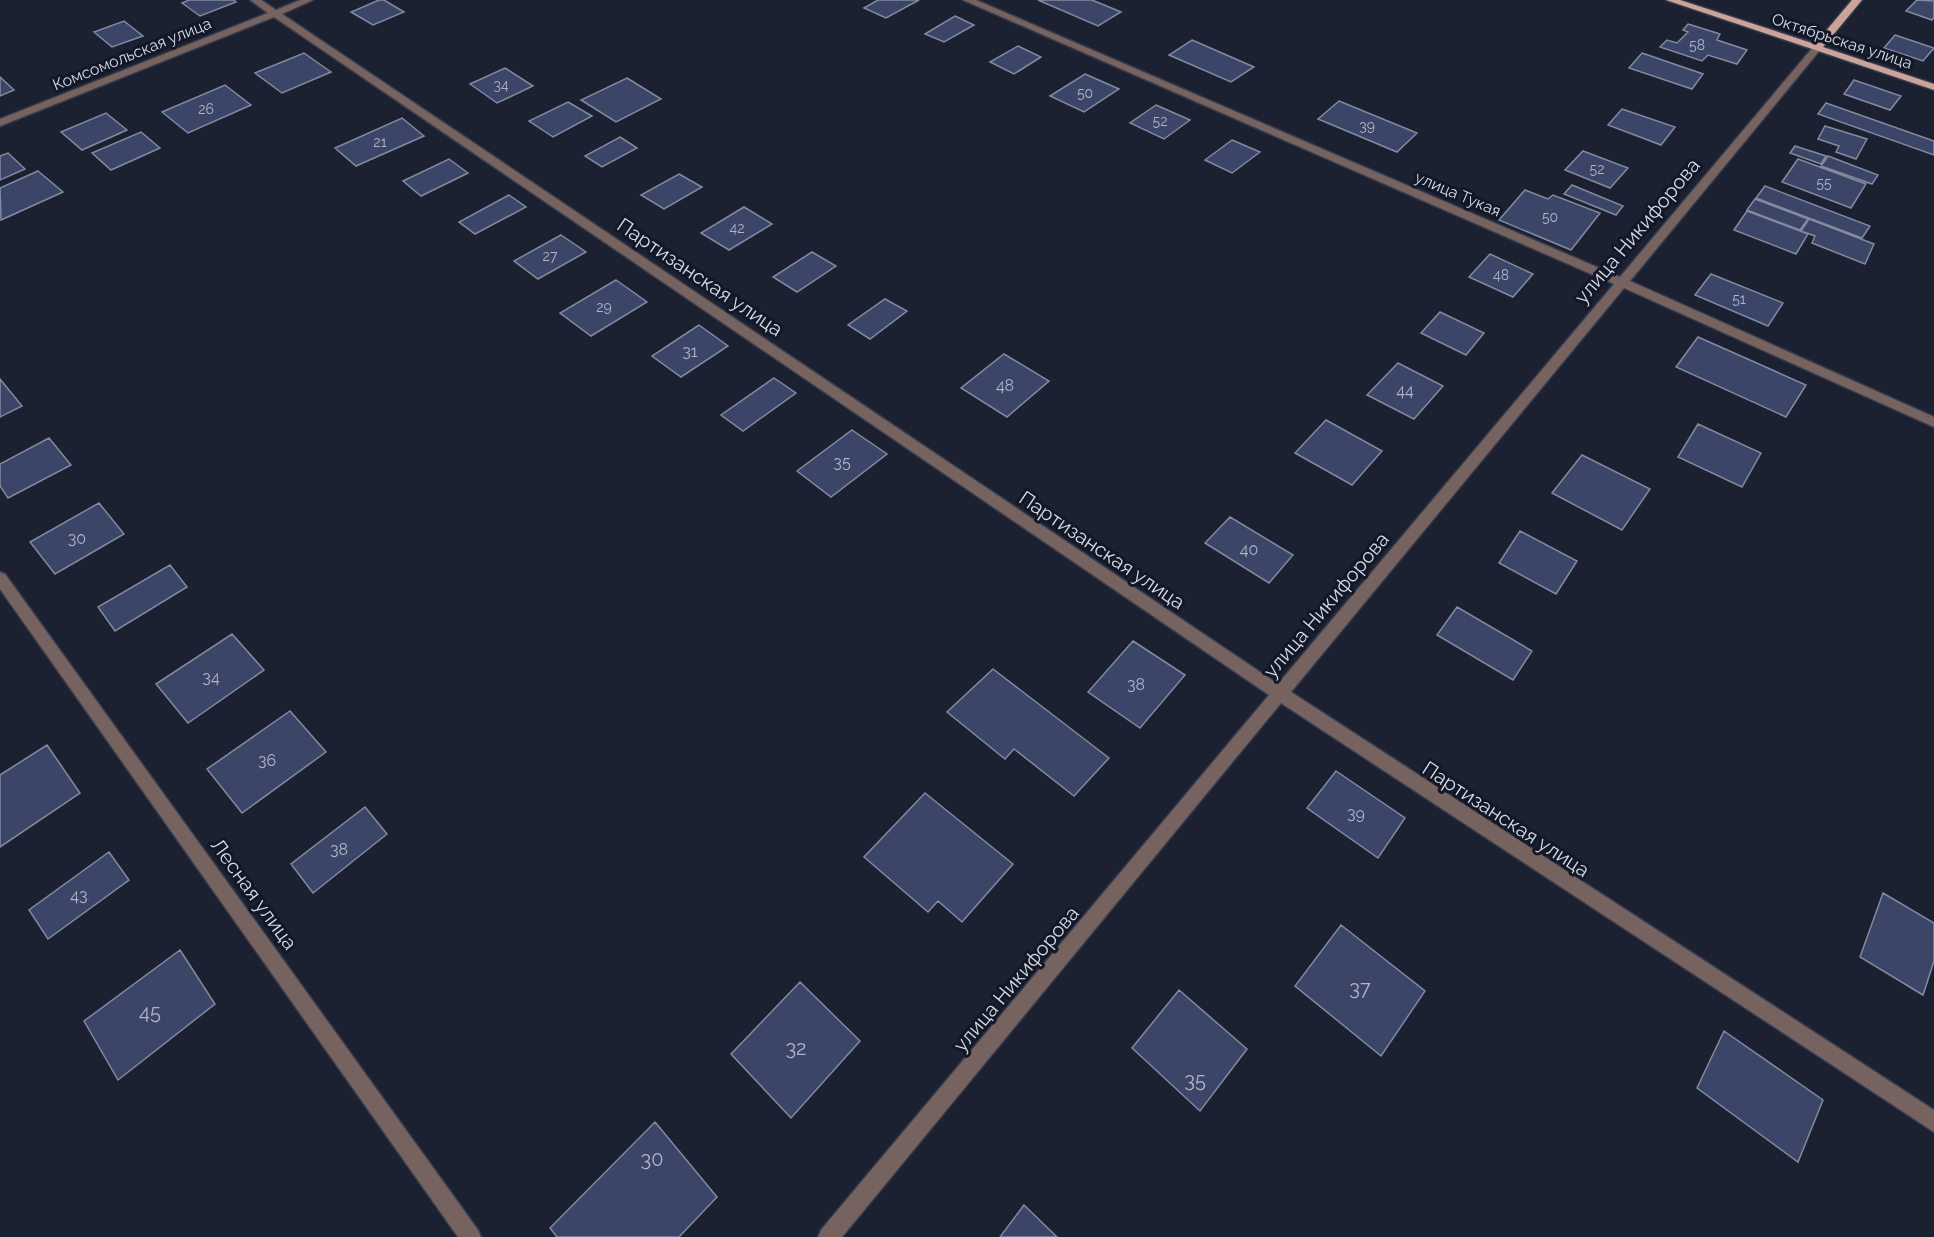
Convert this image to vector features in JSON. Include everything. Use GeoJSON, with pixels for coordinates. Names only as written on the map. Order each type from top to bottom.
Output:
{"type":"FeatureCollection","features":[{"type":"Feature","properties":{"kind":"main road","name":"Октябрьская улица"},"geometry":{"type":"LineString","coordinates":[[1671,0],[1934,87]]}},
{"type":"Feature","properties":{"kind":"main road","name":"улица Никифорова"},"geometry":{"type":"LineString","coordinates":[[1817,48],[1857,0]]}},
{"type":"Feature","properties":{"kind":"street","name":"Партизанская улица"},"geometry":{"type":"LineString","coordinates":[[255,0],[1280,694],[1934,1122]]}},
{"type":"Feature","properties":{"kind":"street","name":"Комсомольская улица"},"geometry":{"type":"LineString","coordinates":[[0,123],[308,0]]}},
{"type":"Feature","properties":{"kind":"street","name":"улица Тукая"},"geometry":{"type":"LineString","coordinates":[[968,0],[1621,282],[1934,422]]}},
{"type":"Feature","properties":{"kind":"street","name":"улица Никифорова"},"geometry":{"type":"LineString","coordinates":[[828,1237],[1817,48]]}},
{"type":"Feature","properties":{"kind":"street","name":"Лесная улица"},"geometry":{"type":"LineString","coordinates":[[0,578],[471,1237]]}},
{"type":"Feature","properties":{"kind":"building"},"geometry":{"type":"Polygon","coordinates":[[[189,0],[234,0],[236,2],[200,16],[182,3],[189,0]]]}},
{"type":"Feature","properties":{"kind":"building"},"geometry":{"type":"Polygon","coordinates":[[[384,0],[404,12],[373,25],[351,12],[384,0]]]}},
{"type":"Feature","properties":{"kind":"building"},"geometry":{"type":"Polygon","coordinates":[[[878,0],[919,0],[886,18],[864,8],[878,0]]]}},
{"type":"Feature","properties":{"kind":"building"},"geometry":{"type":"Polygon","coordinates":[[[1038,0],[1092,0],[1121,12],[1098,26],[1038,0]]]}},
{"type":"Feature","properties":{"kind":"building"},"geometry":{"type":"Polygon","coordinates":[[[1917,0],[1934,1],[1932,20],[1906,11],[1917,0]]]}},
{"type":"Feature","properties":{"kind":"building"},"geometry":{"type":"Polygon","coordinates":[[[955,16],[974,25],[944,42],[925,34],[955,16]]]}},
{"type":"Feature","properties":{"kind":"building"},"geometry":{"type":"Polygon","coordinates":[[[124,21],[143,36],[112,47],[94,32],[124,21]]]}},
{"type":"Feature","properties":{"kind":"building"},"geometry":{"type":"Polygon","coordinates":[[[1688,24],[1720,34],[1717,40],[1747,50],[1737,64],[1708,55],[1702,61],[1660,47],[1667,40],[1677,43],[1688,32],[1683,30],[1688,24]]]}},
{"type":"Feature","properties":{"kind":"building"},"geometry":{"type":"Polygon","coordinates":[[[1895,35],[1934,48],[1923,61],[1884,48],[1895,35]]]}},
{"type":"Feature","properties":{"kind":"building"},"geometry":{"type":"Polygon","coordinates":[[[1192,40],[1254,67],[1231,82],[1169,55],[1192,40]]]}},
{"type":"Feature","properties":{"kind":"building"},"geometry":{"type":"Polygon","coordinates":[[[1018,46],[1041,57],[1014,74],[990,62],[1018,46]]]}},
{"type":"Feature","properties":{"kind":"building"},"geometry":{"type":"Polygon","coordinates":[[[304,53],[331,72],[282,93],[255,73],[304,53]]]}},
{"type":"Feature","properties":{"kind":"building"},"geometry":{"type":"Polygon","coordinates":[[[1642,53],[1703,74],[1692,89],[1629,68],[1642,53]]]}},
{"type":"Feature","properties":{"kind":"building"},"geometry":{"type":"Polygon","coordinates":[[[505,68],[533,86],[497,103],[470,84],[505,68]]]}},
{"type":"Feature","properties":{"kind":"building"},"geometry":{"type":"Polygon","coordinates":[[[1085,74],[1119,89],[1084,112],[1050,96],[1085,74]]]}},
{"type":"Feature","properties":{"kind":"building"},"geometry":{"type":"Polygon","coordinates":[[[0,77],[14,90],[0,96],[0,77]]]}},
{"type":"Feature","properties":{"kind":"building"},"geometry":{"type":"Polygon","coordinates":[[[627,78],[661,99],[616,122],[581,100],[627,78]]]}},
{"type":"Feature","properties":{"kind":"building"},"geometry":{"type":"Polygon","coordinates":[[[1854,80],[1901,96],[1890,110],[1844,94],[1854,80]]]}},
{"type":"Feature","properties":{"kind":"building"},"geometry":{"type":"Polygon","coordinates":[[[225,85],[251,105],[188,133],[162,112],[225,85]]]}},
{"type":"Feature","properties":{"kind":"building"},"geometry":{"type":"Polygon","coordinates":[[[1339,101],[1417,133],[1397,152],[1318,119],[1339,101]]]}},
{"type":"Feature","properties":{"kind":"building"},"geometry":{"type":"Polygon","coordinates":[[[568,102],[592,116],[553,137],[529,121],[568,102]]]}},
{"type":"Feature","properties":{"kind":"building"},"geometry":{"type":"Polygon","coordinates":[[[1826,103],[1934,141],[1934,155],[1818,114],[1826,103]]]}},
{"type":"Feature","properties":{"kind":"building"},"geometry":{"type":"Polygon","coordinates":[[[1156,105],[1190,120],[1164,139],[1130,123],[1156,105]]]}},
{"type":"Feature","properties":{"kind":"building"},"geometry":{"type":"Polygon","coordinates":[[[1622,109],[1675,127],[1661,145],[1608,125],[1622,109]]]}},
{"type":"Feature","properties":{"kind":"building"},"geometry":{"type":"Polygon","coordinates":[[[106,113],[127,130],[82,150],[61,132],[106,113]]]}},
{"type":"Feature","properties":{"kind":"building"},"geometry":{"type":"Polygon","coordinates":[[[402,118],[424,136],[356,166],[335,148],[402,118]]]}},
{"type":"Feature","properties":{"kind":"building"},"geometry":{"type":"Polygon","coordinates":[[[1825,126],[1867,139],[1856,159],[1836,152],[1839,146],[1818,139],[1825,126]]]}},
{"type":"Feature","properties":{"kind":"building"},"geometry":{"type":"Polygon","coordinates":[[[141,132],[160,148],[111,170],[92,153],[141,132]]]}},
{"type":"Feature","properties":{"kind":"building"},"geometry":{"type":"Polygon","coordinates":[[[620,137],[637,148],[602,167],[585,156],[620,137]]]}},
{"type":"Feature","properties":{"kind":"building"},"geometry":{"type":"Polygon","coordinates":[[[1232,140],[1260,152],[1232,173],[1205,160],[1232,140]]]}},
{"type":"Feature","properties":{"kind":"building"},"geometry":{"type":"Polygon","coordinates":[[[1795,146],[1826,156],[1821,164],[1790,153],[1795,146]]]}},
{"type":"Feature","properties":{"kind":"building"},"geometry":{"type":"Polygon","coordinates":[[[1583,151],[1628,168],[1610,188],[1565,170],[1583,151]]]}},
{"type":"Feature","properties":{"kind":"building"},"geometry":{"type":"Polygon","coordinates":[[[8,153],[25,169],[0,180],[0,156],[8,153]]]}},
{"type":"Feature","properties":{"kind":"building"},"geometry":{"type":"Polygon","coordinates":[[[1828,156],[1878,175],[1872,184],[1821,166],[1828,156]]]}},
{"type":"Feature","properties":{"kind":"building"},"geometry":{"type":"Polygon","coordinates":[[[449,159],[468,173],[421,196],[403,181],[449,159]]]}},
{"type":"Feature","properties":{"kind":"building"},"geometry":{"type":"Polygon","coordinates":[[[1798,159],[1866,184],[1851,208],[1782,182],[1798,159]]]}},
{"type":"Feature","properties":{"kind":"building"},"geometry":{"type":"Polygon","coordinates":[[[38,171],[63,192],[1,220],[0,188],[38,171]]]}},
{"type":"Feature","properties":{"kind":"building"},"geometry":{"type":"Polygon","coordinates":[[[679,174],[702,187],[664,209],[641,195],[679,174]]]}},
{"type":"Feature","properties":{"kind":"building"},"geometry":{"type":"Polygon","coordinates":[[[1572,185],[1623,206],[1616,215],[1564,194],[1572,185]]]}},
{"type":"Feature","properties":{"kind":"building"},"geometry":{"type":"Polygon","coordinates":[[[1765,186],[1870,226],[1862,238],[1756,198],[1765,186]]]}},
{"type":"Feature","properties":{"kind":"building"},"geometry":{"type":"Polygon","coordinates":[[[1525,190],[1548,199],[1553,195],[1600,213],[1571,250],[1499,220],[1525,190]]]}},
{"type":"Feature","properties":{"kind":"building"},"geometry":{"type":"Polygon","coordinates":[[[509,195],[526,207],[475,234],[459,222],[509,195]]]}},
{"type":"Feature","properties":{"kind":"building"},"geometry":{"type":"Polygon","coordinates":[[[1755,199],[1808,219],[1800,230],[1747,210],[1755,199]]]}},
{"type":"Feature","properties":{"kind":"building"},"geometry":{"type":"Polygon","coordinates":[[[744,207],[772,224],[729,250],[701,233],[744,207]]]}},
{"type":"Feature","properties":{"kind":"building"},"geometry":{"type":"Polygon","coordinates":[[[1747,211],[1808,234],[1796,254],[1734,230],[1747,211]]]}},
{"type":"Feature","properties":{"kind":"building"},"geometry":{"type":"Polygon","coordinates":[[[1809,219],[1874,244],[1865,264],[1812,243],[1815,236],[1801,231],[1809,219]]]}},
{"type":"Feature","properties":{"kind":"building"},"geometry":{"type":"Polygon","coordinates":[[[561,235],[586,252],[538,279],[514,261],[561,235]]]}},
{"type":"Feature","properties":{"kind":"building"},"geometry":{"type":"Polygon","coordinates":[[[812,252],[836,266],[797,292],[773,277],[812,252]]]}},
{"type":"Feature","properties":{"kind":"building"},"geometry":{"type":"Polygon","coordinates":[[[1490,254],[1533,274],[1513,297],[1469,277],[1490,254]]]}},
{"type":"Feature","properties":{"kind":"building"},"geometry":{"type":"Polygon","coordinates":[[[1711,274],[1783,303],[1768,326],[1695,295],[1711,274]]]}},
{"type":"Feature","properties":{"kind":"building"},"geometry":{"type":"Polygon","coordinates":[[[616,280],[647,302],[591,336],[560,313],[616,280]]]}},
{"type":"Feature","properties":{"kind":"building"},"geometry":{"type":"Polygon","coordinates":[[[885,299],[907,311],[870,339],[848,325],[885,299]]]}},
{"type":"Feature","properties":{"kind":"building"},"geometry":{"type":"Polygon","coordinates":[[[1440,312],[1484,333],[1466,355],[1421,333],[1440,312]]]}},
{"type":"Feature","properties":{"kind":"building"},"geometry":{"type":"Polygon","coordinates":[[[699,325],[728,346],[681,377],[652,356],[699,325]]]}},
{"type":"Feature","properties":{"kind":"building"},"geometry":{"type":"Polygon","coordinates":[[[1698,337],[1806,385],[1786,417],[1676,367],[1698,337]]]}},
{"type":"Feature","properties":{"kind":"building"},"geometry":{"type":"Polygon","coordinates":[[[1004,354],[1049,381],[1007,417],[961,388],[1004,354]]]}},
{"type":"Feature","properties":{"kind":"building"},"geometry":{"type":"Polygon","coordinates":[[[1398,363],[1443,386],[1414,419],[1367,395],[1398,363]]]}},
{"type":"Feature","properties":{"kind":"building"},"geometry":{"type":"Polygon","coordinates":[[[774,378],[796,393],[743,431],[721,415],[774,378]]]}},
{"type":"Feature","properties":{"kind":"building"},"geometry":{"type":"Polygon","coordinates":[[[0,379],[22,406],[0,417],[0,379]]]}},
{"type":"Feature","properties":{"kind":"building"},"geometry":{"type":"Polygon","coordinates":[[[1326,420],[1382,451],[1352,485],[1295,453],[1326,420]]]}},
{"type":"Feature","properties":{"kind":"building"},"geometry":{"type":"Polygon","coordinates":[[[1698,424],[1761,453],[1742,487],[1678,457],[1698,424]]]}},
{"type":"Feature","properties":{"kind":"building"},"geometry":{"type":"Polygon","coordinates":[[[852,430],[887,454],[831,497],[797,471],[852,430]]]}},
{"type":"Feature","properties":{"kind":"building"},"geometry":{"type":"Polygon","coordinates":[[[49,438],[71,465],[8,498],[0,486],[0,464],[49,438]]]}},
{"type":"Feature","properties":{"kind":"building"},"geometry":{"type":"Polygon","coordinates":[[[1582,455],[1650,489],[1622,530],[1552,493],[1582,455]]]}},
{"type":"Feature","properties":{"kind":"building"},"geometry":{"type":"Polygon","coordinates":[[[99,503],[124,534],[55,574],[30,542],[99,503]]]}},
{"type":"Feature","properties":{"kind":"building"},"geometry":{"type":"Polygon","coordinates":[[[1230,517],[1293,555],[1269,583],[1205,543],[1230,517]]]}},
{"type":"Feature","properties":{"kind":"building"},"geometry":{"type":"Polygon","coordinates":[[[1520,531],[1577,561],[1556,594],[1499,563],[1520,531]]]}},
{"type":"Feature","properties":{"kind":"building"},"geometry":{"type":"Polygon","coordinates":[[[170,565],[187,587],[115,631],[98,607],[170,565]]]}},
{"type":"Feature","properties":{"kind":"building"},"geometry":{"type":"Polygon","coordinates":[[[1457,607],[1532,651],[1513,680],[1437,635],[1457,607]]]}},
{"type":"Feature","properties":{"kind":"building"},"geometry":{"type":"Polygon","coordinates":[[[232,634],[264,670],[188,723],[156,684],[232,634]]]}},
{"type":"Feature","properties":{"kind":"building"},"geometry":{"type":"Polygon","coordinates":[[[1133,641],[1185,675],[1140,728],[1088,692],[1133,641]]]}},
{"type":"Feature","properties":{"kind":"building"},"geometry":{"type":"Polygon","coordinates":[[[993,669],[1109,758],[1074,796],[1014,749],[1005,759],[947,712],[993,669]]]}},
{"type":"Feature","properties":{"kind":"building"},"geometry":{"type":"Polygon","coordinates":[[[290,711],[326,752],[242,813],[207,769],[290,711]]]}},
{"type":"Feature","properties":{"kind":"building"},"geometry":{"type":"Polygon","coordinates":[[[47,745],[80,793],[0,847],[0,775],[47,745]]]}},
{"type":"Feature","properties":{"kind":"building"},"geometry":{"type":"Polygon","coordinates":[[[1336,771],[1405,818],[1378,858],[1307,808],[1336,771]]]}},
{"type":"Feature","properties":{"kind":"building"},"geometry":{"type":"Polygon","coordinates":[[[925,793],[1013,864],[962,922],[938,901],[928,912],[864,857],[925,793]]]}},
{"type":"Feature","properties":{"kind":"building"},"geometry":{"type":"Polygon","coordinates":[[[365,807],[387,834],[313,893],[291,864],[365,807]]]}},
{"type":"Feature","properties":{"kind":"building"},"geometry":{"type":"Polygon","coordinates":[[[109,852],[129,880],[48,939],[29,910],[109,852]]]}},
{"type":"Feature","properties":{"kind":"building"},"geometry":{"type":"Polygon","coordinates":[[[1883,893],[1934,923],[1934,961],[1923,995],[1860,957],[1883,893]]]}},
{"type":"Feature","properties":{"kind":"building"},"geometry":{"type":"Polygon","coordinates":[[[1341,925],[1425,991],[1381,1056],[1295,986],[1341,925]]]}},
{"type":"Feature","properties":{"kind":"building"},"geometry":{"type":"Polygon","coordinates":[[[180,950],[215,1004],[118,1080],[84,1021],[180,950]]]}},
{"type":"Feature","properties":{"kind":"building"},"geometry":{"type":"Polygon","coordinates":[[[800,982],[860,1041],[791,1118],[731,1054],[800,982]]]}},
{"type":"Feature","properties":{"kind":"building"},"geometry":{"type":"Polygon","coordinates":[[[1179,990],[1247,1049],[1200,1111],[1132,1048],[1179,990]]]}},
{"type":"Feature","properties":{"kind":"building"},"geometry":{"type":"Polygon","coordinates":[[[1724,1031],[1823,1100],[1798,1162],[1697,1088],[1724,1031]]]}},
{"type":"Feature","properties":{"kind":"building"},"geometry":{"type":"Polygon","coordinates":[[[655,1122],[717,1197],[679,1237],[557,1237],[550,1228],[655,1122]]]}},
{"type":"Feature","properties":{"kind":"building"},"geometry":{"type":"Polygon","coordinates":[[[1024,1205],[1057,1237],[1000,1237],[1024,1205]]]}}]}
